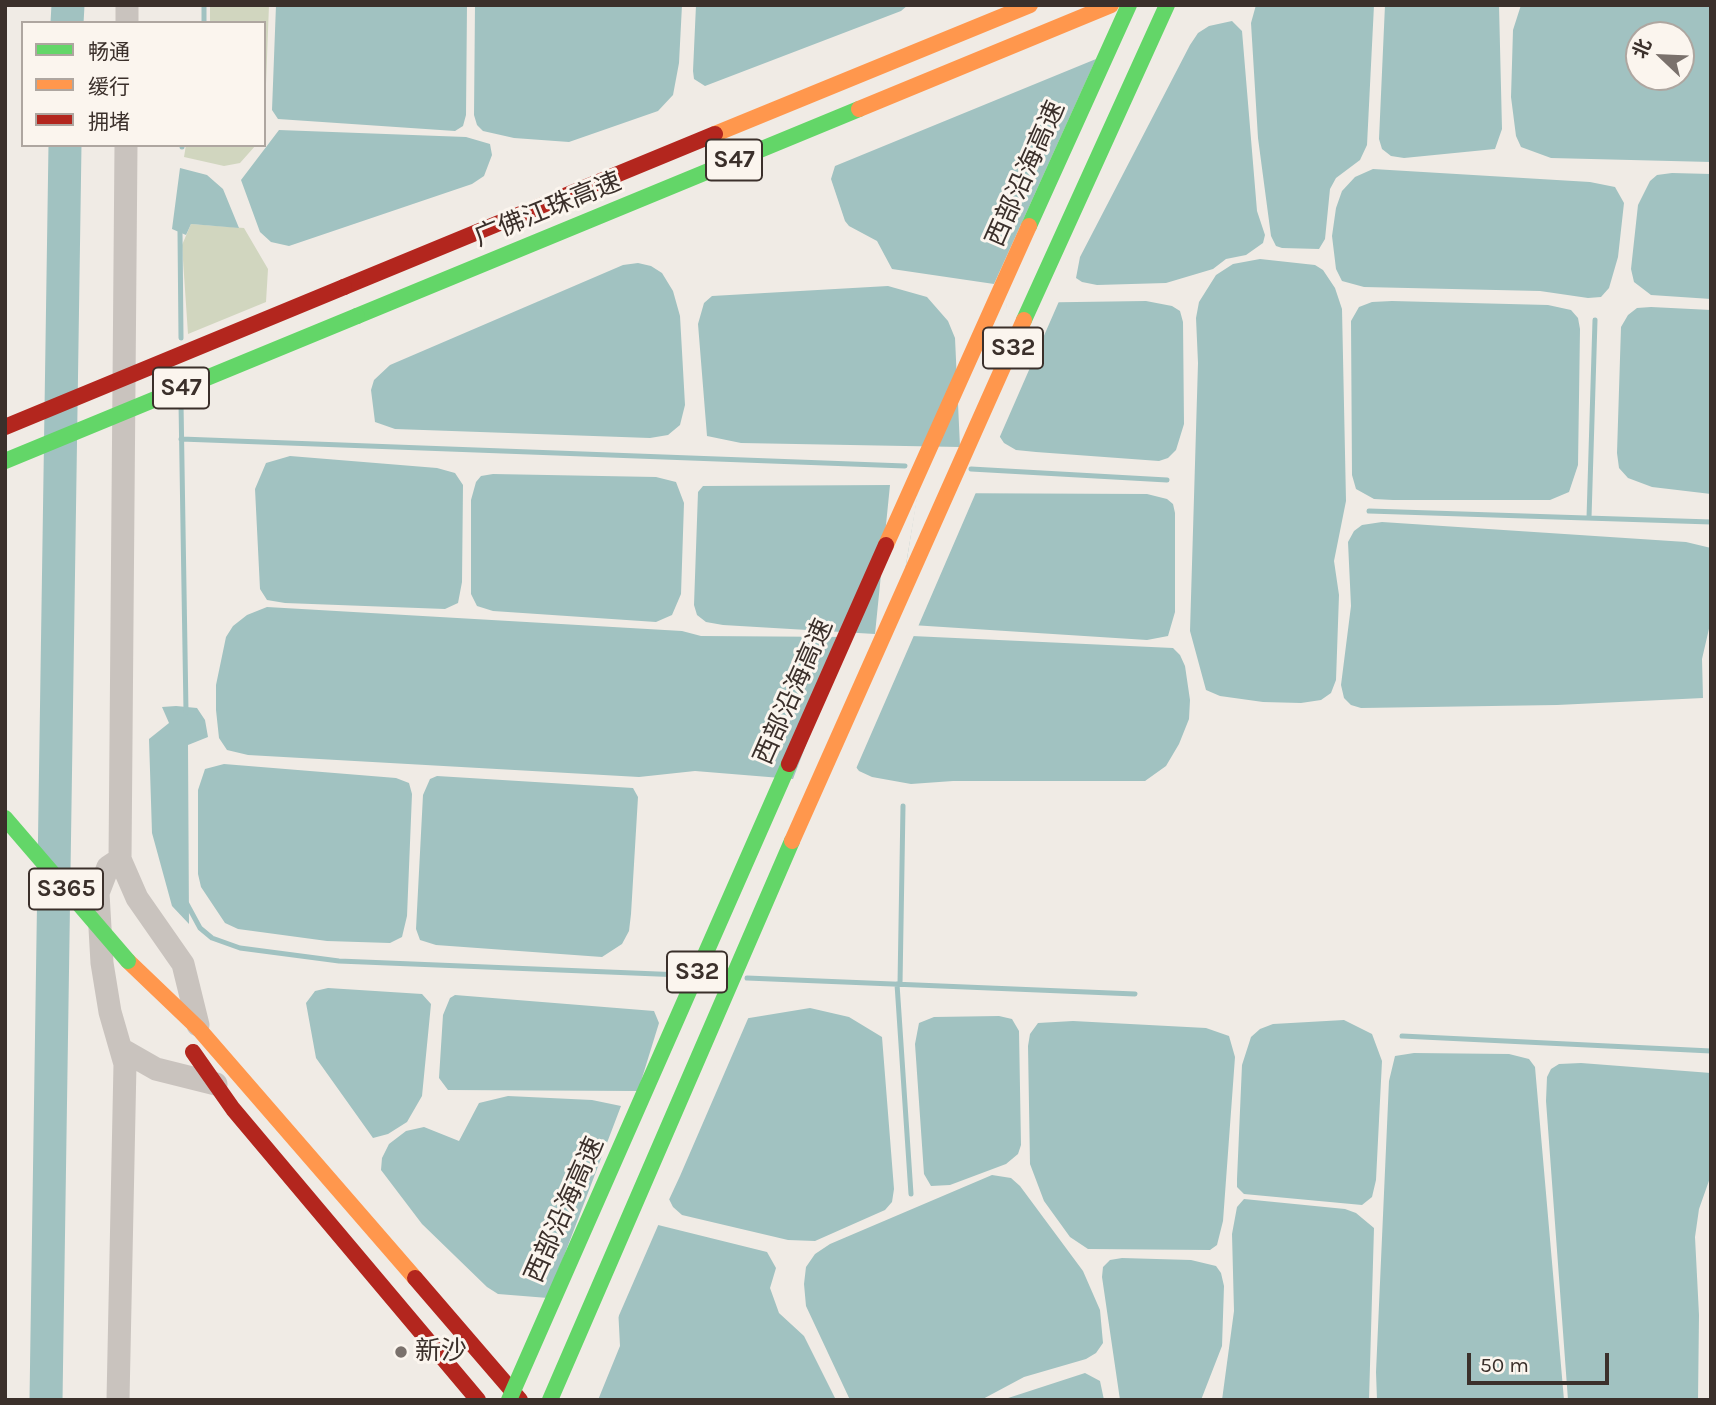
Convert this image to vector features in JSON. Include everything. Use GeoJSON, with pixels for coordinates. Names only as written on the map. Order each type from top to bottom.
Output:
{"type":"FeatureCollection","features":[{"type":"Feature","properties":{"kind":"main road","name":"广佛江珠高速"},"geometry":{"type":"LineString","coordinates":[[5,427],[1030,5]]}},
{"type":"Feature","properties":{"kind":"main road","name":"广佛江珠高速"},"geometry":{"type":"LineString","coordinates":[[5,461],[1111,5]]}},
{"type":"Feature","properties":{"kind":"main road","name":"西部沿海高速"},"geometry":{"type":"LineString","coordinates":[[509,1400],[891,532],[1129,5]]}},
{"type":"Feature","properties":{"kind":"main road","name":"S32"},"geometry":{"type":"LineString","coordinates":[[550,1400],[857,690],[1167,5]]}},
{"type":"Feature","properties":{"kind":"main road","name":"S365"},"geometry":{"type":"LineString","coordinates":[[5,818],[128,961]]}},
{"type":"Feature","properties":{"kind":"main road"},"geometry":{"type":"LineString","coordinates":[[128,961],[186,1032],[520,1400]]}},
{"type":"Feature","properties":{"kind":"main road"},"geometry":{"type":"LineString","coordinates":[[128,961],[186,1032],[233,1109],[478,1400]]}},
{"type":"Feature","properties":{"kind":"street"},"geometry":{"type":"LineString","coordinates":[[126,147],[120,859],[137,898],[183,964],[186,1032]]}},
{"type":"Feature","properties":{"kind":"street"},"geometry":{"type":"LineString","coordinates":[[118,1400],[125,1064],[110,1012],[102,963],[98,893],[108,867],[120,859]]}},
{"type":"Feature","properties":{"kind":"street"},"geometry":{"type":"LineString","coordinates":[[121,1049],[156,1069],[216,1084]]}},
{"type":"Feature","properties":{"kind":"green space"},"geometry":{"type":"Polygon","coordinates":[[[210,5],[269,5],[266,84],[266,21],[210,21],[210,5]]]}},
{"type":"Feature","properties":{"kind":"green space"},"geometry":{"type":"Polygon","coordinates":[[[186,147],[254,147],[240,163],[224,166],[184,157],[186,147]]]}},
{"type":"Feature","properties":{"kind":"green space"},"geometry":{"type":"Polygon","coordinates":[[[191,224],[244,228],[268,269],[266,302],[188,334],[182,245],[191,224]]]}},
{"type":"Feature","properties":{"kind":"water"},"geometry":{"type":"Polygon","coordinates":[[[276,5],[467,5],[466,115],[463,126],[455,131],[278,119],[272,110],[276,5]]]}},
{"type":"Feature","properties":{"kind":"water"},"geometry":{"type":"Polygon","coordinates":[[[475,5],[682,5],[679,63],[673,95],[658,111],[569,142],[514,138],[483,131],[477,125],[474,115],[475,5]]]}},
{"type":"Feature","properties":{"kind":"water"},"geometry":{"type":"Polygon","coordinates":[[[696,5],[908,5],[901,11],[705,86],[694,79],[693,71],[696,5]]]}},
{"type":"Feature","properties":{"kind":"water"},"geometry":{"type":"Polygon","coordinates":[[[1256,5],[1374,5],[1367,145],[1360,160],[1336,178],[1330,189],[1325,239],[1319,249],[1282,248],[1276,246],[1271,236],[1258,138],[1251,23],[1256,5]]]}},
{"type":"Feature","properties":{"kind":"water"},"geometry":{"type":"Polygon","coordinates":[[[1385,5],[1499,5],[1502,129],[1495,149],[1404,158],[1391,156],[1382,149],[1379,139],[1385,5]]]}},
{"type":"Feature","properties":{"kind":"water"},"geometry":{"type":"Polygon","coordinates":[[[1521,5],[1711,5],[1711,162],[1551,158],[1521,147],[1516,136],[1511,97],[1513,30],[1521,5]]]}},
{"type":"Feature","properties":{"kind":"water"},"geometry":{"type":"Polygon","coordinates":[[[1232,21],[1242,31],[1257,211],[1265,235],[1263,243],[1246,255],[1226,259],[1213,269],[1166,283],[1097,285],[1082,282],[1076,278],[1080,257],[1190,45],[1198,33],[1209,26],[1232,21]]]}},
{"type":"Feature","properties":{"kind":"water"},"geometry":{"type":"Polygon","coordinates":[[[1096,59],[994,284],[892,269],[877,241],[849,226],[845,221],[831,179],[835,166],[1096,59]]]}},
{"type":"Feature","properties":{"kind":"water"},"geometry":{"type":"Polygon","coordinates":[[[279,130],[466,137],[490,144],[492,155],[484,176],[472,184],[289,246],[271,242],[260,232],[241,180],[279,130]]]}},
{"type":"Feature","properties":{"kind":"water"},"geometry":{"type":"Polygon","coordinates":[[[180,168],[207,175],[223,189],[239,228],[191,224],[186,235],[172,229],[180,168]]]}},
{"type":"Feature","properties":{"kind":"water"},"geometry":{"type":"Polygon","coordinates":[[[1373,169],[1590,182],[1615,187],[1624,203],[1618,257],[1609,288],[1601,297],[1588,298],[1540,291],[1364,287],[1342,281],[1336,269],[1332,236],[1336,208],[1342,191],[1355,177],[1373,169]]]}},
{"type":"Feature","properties":{"kind":"water"},"geometry":{"type":"Polygon","coordinates":[[[1711,174],[1711,299],[1651,295],[1634,282],[1631,269],[1638,205],[1650,181],[1657,175],[1711,174]]]}},
{"type":"Feature","properties":{"kind":"water"},"geometry":{"type":"Polygon","coordinates":[[[1260,259],[1315,265],[1323,270],[1335,288],[1342,309],[1346,501],[1334,561],[1339,595],[1336,680],[1331,693],[1321,700],[1301,703],[1263,702],[1220,696],[1206,690],[1190,631],[1198,363],[1196,318],[1199,302],[1216,275],[1233,264],[1260,259]]]}},
{"type":"Feature","properties":{"kind":"water"},"geometry":{"type":"Polygon","coordinates":[[[638,263],[651,266],[662,273],[673,291],[680,316],[685,405],[680,425],[668,435],[650,438],[395,429],[375,422],[371,390],[374,380],[390,365],[623,265],[638,263]]]}},
{"type":"Feature","properties":{"kind":"water"},"geometry":{"type":"Polygon","coordinates":[[[888,286],[927,297],[948,321],[955,338],[960,447],[741,443],[707,436],[698,324],[704,303],[712,296],[888,286]]]}},
{"type":"Feature","properties":{"kind":"water"},"geometry":{"type":"Polygon","coordinates":[[[1146,301],[1172,306],[1180,311],[1183,322],[1184,424],[1176,450],[1168,458],[1159,461],[1036,452],[1016,450],[1004,443],[998,434],[1007,303],[1146,301]]]}},
{"type":"Feature","properties":{"kind":"water"},"geometry":{"type":"Polygon","coordinates":[[[1372,302],[1548,305],[1571,310],[1578,318],[1580,329],[1578,465],[1569,492],[1550,500],[1393,500],[1374,499],[1356,489],[1352,475],[1351,321],[1359,307],[1372,302]]]}},
{"type":"Feature","properties":{"kind":"water"},"geometry":{"type":"Polygon","coordinates":[[[1637,308],[1711,310],[1711,494],[1652,487],[1628,478],[1619,468],[1617,453],[1621,327],[1628,315],[1637,308]]]}},
{"type":"Feature","properties":{"kind":"water"},"geometry":{"type":"Polygon","coordinates":[[[290,456],[437,468],[455,473],[463,485],[462,582],[458,603],[445,609],[267,600],[260,589],[255,489],[266,463],[290,456]]]}},
{"type":"Feature","properties":{"kind":"water"},"geometry":{"type":"Polygon","coordinates":[[[481,476],[656,477],[676,482],[684,503],[681,594],[672,615],[656,622],[493,611],[477,606],[471,594],[471,500],[476,482],[481,476]]]}},
{"type":"Feature","properties":{"kind":"water"},"geometry":{"type":"Polygon","coordinates":[[[890,485],[875,634],[723,625],[706,622],[697,615],[694,605],[698,492],[703,486],[890,485]]]}},
{"type":"Feature","properties":{"kind":"water"},"geometry":{"type":"Polygon","coordinates":[[[918,493],[1147,494],[1167,499],[1173,504],[1175,513],[1175,612],[1168,636],[1147,640],[896,624],[918,493]]]}},
{"type":"Feature","properties":{"kind":"water"},"geometry":{"type":"Polygon","coordinates":[[[1382,522],[1686,542],[1711,548],[1711,620],[1702,659],[1703,698],[1557,705],[1361,708],[1351,705],[1344,698],[1341,685],[1351,606],[1348,542],[1354,531],[1362,525],[1382,522]]]}},
{"type":"Feature","properties":{"kind":"water"},"geometry":{"type":"Polygon","coordinates":[[[267,607],[682,631],[701,636],[847,637],[793,779],[695,771],[639,777],[248,755],[227,750],[219,738],[216,710],[216,685],[226,637],[233,626],[247,615],[267,607]]]}},
{"type":"Feature","properties":{"kind":"water"},"geometry":{"type":"Polygon","coordinates":[[[890,635],[1173,648],[1185,666],[1190,700],[1189,719],[1166,766],[1145,781],[953,781],[911,784],[872,777],[859,771],[849,758],[890,635]]]}},
{"type":"Feature","properties":{"kind":"water"},"geometry":{"type":"Polygon","coordinates":[[[162,707],[197,708],[205,720],[208,737],[188,745],[189,924],[172,906],[152,833],[149,739],[169,723],[162,707]]]}},
{"type":"Feature","properties":{"kind":"water"},"geometry":{"type":"Polygon","coordinates":[[[224,764],[396,778],[409,783],[412,794],[407,916],[402,937],[390,943],[327,941],[238,929],[225,923],[201,887],[198,874],[198,790],[205,769],[224,764]]]}},
{"type":"Feature","properties":{"kind":"water"},"geometry":{"type":"Polygon","coordinates":[[[437,776],[633,788],[638,797],[631,914],[629,931],[622,944],[602,957],[436,945],[420,940],[416,929],[423,795],[430,779],[437,776]]]}},
{"type":"Feature","properties":{"kind":"water"},"geometry":{"type":"Polygon","coordinates":[[[328,988],[422,994],[431,1004],[422,1096],[407,1122],[388,1134],[373,1138],[316,1058],[306,1003],[315,991],[328,988]]]}},
{"type":"Feature","properties":{"kind":"water"},"geometry":{"type":"Polygon","coordinates":[[[455,995],[654,1011],[659,1023],[638,1091],[448,1090],[439,1078],[443,1015],[450,998],[455,995]]]}},
{"type":"Feature","properties":{"kind":"water"},"geometry":{"type":"Polygon","coordinates":[[[810,1008],[849,1017],[882,1037],[894,1189],[892,1202],[885,1210],[815,1241],[788,1240],[682,1215],[673,1207],[666,1193],[737,1020],[810,1008]]]}},
{"type":"Feature","properties":{"kind":"water"},"geometry":{"type":"Polygon","coordinates":[[[999,1016],[1012,1019],[1019,1031],[1021,1145],[1018,1154],[1006,1164],[950,1185],[931,1186],[924,1174],[915,1044],[919,1023],[934,1017],[999,1016]]]}},
{"type":"Feature","properties":{"kind":"water"},"geometry":{"type":"Polygon","coordinates":[[[1344,1020],[1372,1034],[1382,1061],[1376,1180],[1372,1197],[1362,1205],[1244,1194],[1237,1187],[1242,1065],[1251,1037],[1260,1029],[1273,1024],[1344,1020]]]}},
{"type":"Feature","properties":{"kind":"water"},"geometry":{"type":"Polygon","coordinates":[[[1073,1021],[1206,1028],[1229,1036],[1235,1057],[1223,1221],[1217,1245],[1210,1250],[1088,1249],[1070,1237],[1044,1201],[1030,1164],[1028,1046],[1030,1034],[1038,1023],[1073,1021]]]}},
{"type":"Feature","properties":{"kind":"water"},"geometry":{"type":"Polygon","coordinates":[[[1414,1053],[1509,1054],[1529,1059],[1535,1067],[1564,1400],[1377,1400],[1389,1081],[1395,1056],[1414,1053]]]}},
{"type":"Feature","properties":{"kind":"water"},"geometry":{"type":"Polygon","coordinates":[[[1581,1063],[1711,1073],[1711,1175],[1699,1209],[1695,1237],[1699,1315],[1698,1400],[1568,1400],[1546,1101],[1547,1077],[1551,1069],[1559,1064],[1581,1063]]]}},
{"type":"Feature","properties":{"kind":"water"},"geometry":{"type":"Polygon","coordinates":[[[508,1096],[592,1100],[621,1106],[548,1298],[498,1294],[487,1287],[422,1224],[381,1170],[382,1158],[389,1144],[406,1131],[424,1127],[459,1141],[479,1103],[508,1096]]]}},
{"type":"Feature","properties":{"kind":"water"},"geometry":{"type":"Polygon","coordinates":[[[992,1175],[1011,1178],[1020,1186],[1083,1271],[1100,1310],[1103,1343],[1096,1353],[1086,1359],[1024,1377],[981,1400],[850,1400],[806,1306],[806,1267],[815,1254],[830,1244],[992,1175]]]}},
{"type":"Feature","properties":{"kind":"water"},"geometry":{"type":"Polygon","coordinates":[[[1244,1199],[1345,1209],[1356,1213],[1374,1228],[1369,1400],[1222,1400],[1234,1311],[1232,1234],[1237,1207],[1244,1199]]]}},
{"type":"Feature","properties":{"kind":"water"},"geometry":{"type":"Polygon","coordinates":[[[650,1223],[767,1252],[776,1268],[770,1288],[779,1313],[804,1336],[836,1400],[598,1400],[620,1346],[618,1307],[650,1223]]]}},
{"type":"Feature","properties":{"kind":"water"},"geometry":{"type":"Polygon","coordinates":[[[1110,1260],[1191,1260],[1216,1266],[1221,1273],[1224,1286],[1222,1346],[1201,1400],[1120,1400],[1102,1277],[1103,1267],[1110,1260]]]}},
{"type":"Feature","properties":{"kind":"water"},"geometry":{"type":"Polygon","coordinates":[[[1085,1373],[1100,1381],[1104,1400],[1002,1400],[1085,1373]]]}},
{"type":"Feature","properties":{"kind":"pier"},"geometry":{"type":"Polygon","coordinates":[[[1060,299],[998,441],[993,420],[1007,300],[1060,299]]]}},
{"type":"Feature","properties":{"kind":"pier"},"geometry":{"type":"Polygon","coordinates":[[[918,490],[977,490],[917,629],[896,628],[918,490]]]}},
{"type":"Feature","properties":{"kind":"pier"},"geometry":{"type":"Polygon","coordinates":[[[890,632],[915,633],[855,771],[846,760],[890,632]]]}},
{"type":"Feature","properties":{"kind":"pier"},"geometry":{"type":"Polygon","coordinates":[[[750,1014],[667,1204],[663,1192],[734,1019],[750,1014]]]}},
{"type":"Feature","properties":{"kind":"pier"},"geometry":{"type":"Polygon","coordinates":[[[650,1219],[660,1221],[617,1320],[614,1306],[650,1219]]]}},
{"type":"Feature","properties":{"kind":"waterway"},"geometry":{"type":"LineString","coordinates":[[67,21],[68,5]]}},
{"type":"Feature","properties":{"kind":"waterway"},"geometry":{"type":"LineString","coordinates":[[204,5],[204,21]]}},
{"type":"Feature","properties":{"kind":"waterway"},"geometry":{"type":"LineString","coordinates":[[46,1400],[65,147]]}},
{"type":"Feature","properties":{"kind":"waterway"},"geometry":{"type":"LineString","coordinates":[[180,232],[181,338]]}},
{"type":"Feature","properties":{"kind":"waterway"},"geometry":{"type":"LineString","coordinates":[[1589,518],[1595,320]]}},
{"type":"Feature","properties":{"kind":"waterway"},"geometry":{"type":"LineString","coordinates":[[181,403],[186,712]]}},
{"type":"Feature","properties":{"kind":"waterway"},"geometry":{"type":"LineString","coordinates":[[181,439],[905,466]]}},
{"type":"Feature","properties":{"kind":"waterway"},"geometry":{"type":"LineString","coordinates":[[971,469],[1167,480]]}},
{"type":"Feature","properties":{"kind":"waterway"},"geometry":{"type":"LineString","coordinates":[[1369,511],[1711,522]]}},
{"type":"Feature","properties":{"kind":"waterway"},"geometry":{"type":"LineString","coordinates":[[900,984],[903,806]]}},
{"type":"Feature","properties":{"kind":"waterway"},"geometry":{"type":"LineString","coordinates":[[187,904],[200,928],[212,938],[240,948],[339,961],[682,975]]}},
{"type":"Feature","properties":{"kind":"waterway"},"geometry":{"type":"LineString","coordinates":[[747,978],[1135,994]]}},
{"type":"Feature","properties":{"kind":"waterway"},"geometry":{"type":"LineString","coordinates":[[897,984],[911,1194]]}},
{"type":"Feature","properties":{"kind":"waterway"},"geometry":{"type":"LineString","coordinates":[[1402,1036],[1711,1051]]}},
{"type":"Feature","properties":{"kind":"traffic: fast"},"geometry":{"type":"LineString","coordinates":[[1029,226],[1129,5]]}},
{"type":"Feature","properties":{"kind":"traffic: fast"},"geometry":{"type":"LineString","coordinates":[[1024,320],[1167,5]]}},
{"type":"Feature","properties":{"kind":"traffic: fast"},"geometry":{"type":"LineString","coordinates":[[357,316],[859,109]]}},
{"type":"Feature","properties":{"kind":"traffic: fast"},"geometry":{"type":"LineString","coordinates":[[5,461],[357,316]]}},
{"type":"Feature","properties":{"kind":"traffic: fast"},"geometry":{"type":"LineString","coordinates":[[509,1400],[789,764]]}},
{"type":"Feature","properties":{"kind":"traffic: fast"},"geometry":{"type":"LineString","coordinates":[[5,818],[128,961]]}},
{"type":"Feature","properties":{"kind":"traffic: fast"},"geometry":{"type":"LineString","coordinates":[[550,1400],[792,841]]}},
{"type":"Feature","properties":{"kind":"traffic: slow"},"geometry":{"type":"LineString","coordinates":[[715,134],[1030,5]]}},
{"type":"Feature","properties":{"kind":"traffic: slow"},"geometry":{"type":"LineString","coordinates":[[859,109],[1111,5]]}},
{"type":"Feature","properties":{"kind":"traffic: slow"},"geometry":{"type":"LineString","coordinates":[[886,545],[1029,226]]}},
{"type":"Feature","properties":{"kind":"traffic: slow"},"geometry":{"type":"LineString","coordinates":[[792,841],[1024,320]]}},
{"type":"Feature","properties":{"kind":"traffic: slow"},"geometry":{"type":"LineString","coordinates":[[128,961],[198,1028],[415,1278]]}},
{"type":"Feature","properties":{"kind":"traffic: jam"},"geometry":{"type":"LineString","coordinates":[[344,287],[715,134]]}},
{"type":"Feature","properties":{"kind":"traffic: jam"},"geometry":{"type":"LineString","coordinates":[[5,427],[344,287]]}},
{"type":"Feature","properties":{"kind":"traffic: jam"},"geometry":{"type":"LineString","coordinates":[[789,764],[886,545]]}},
{"type":"Feature","properties":{"kind":"traffic: jam"},"geometry":{"type":"LineString","coordinates":[[193,1052],[233,1109],[478,1400]]}},
{"type":"Feature","properties":{"kind":"traffic: jam"},"geometry":{"type":"LineString","coordinates":[[415,1278],[520,1400]]}},
{"type":"Feature","properties":{"kind":"place","name":"新沙"},"geometry":{"type":"Point","coordinates":[401,1352]}}]}
